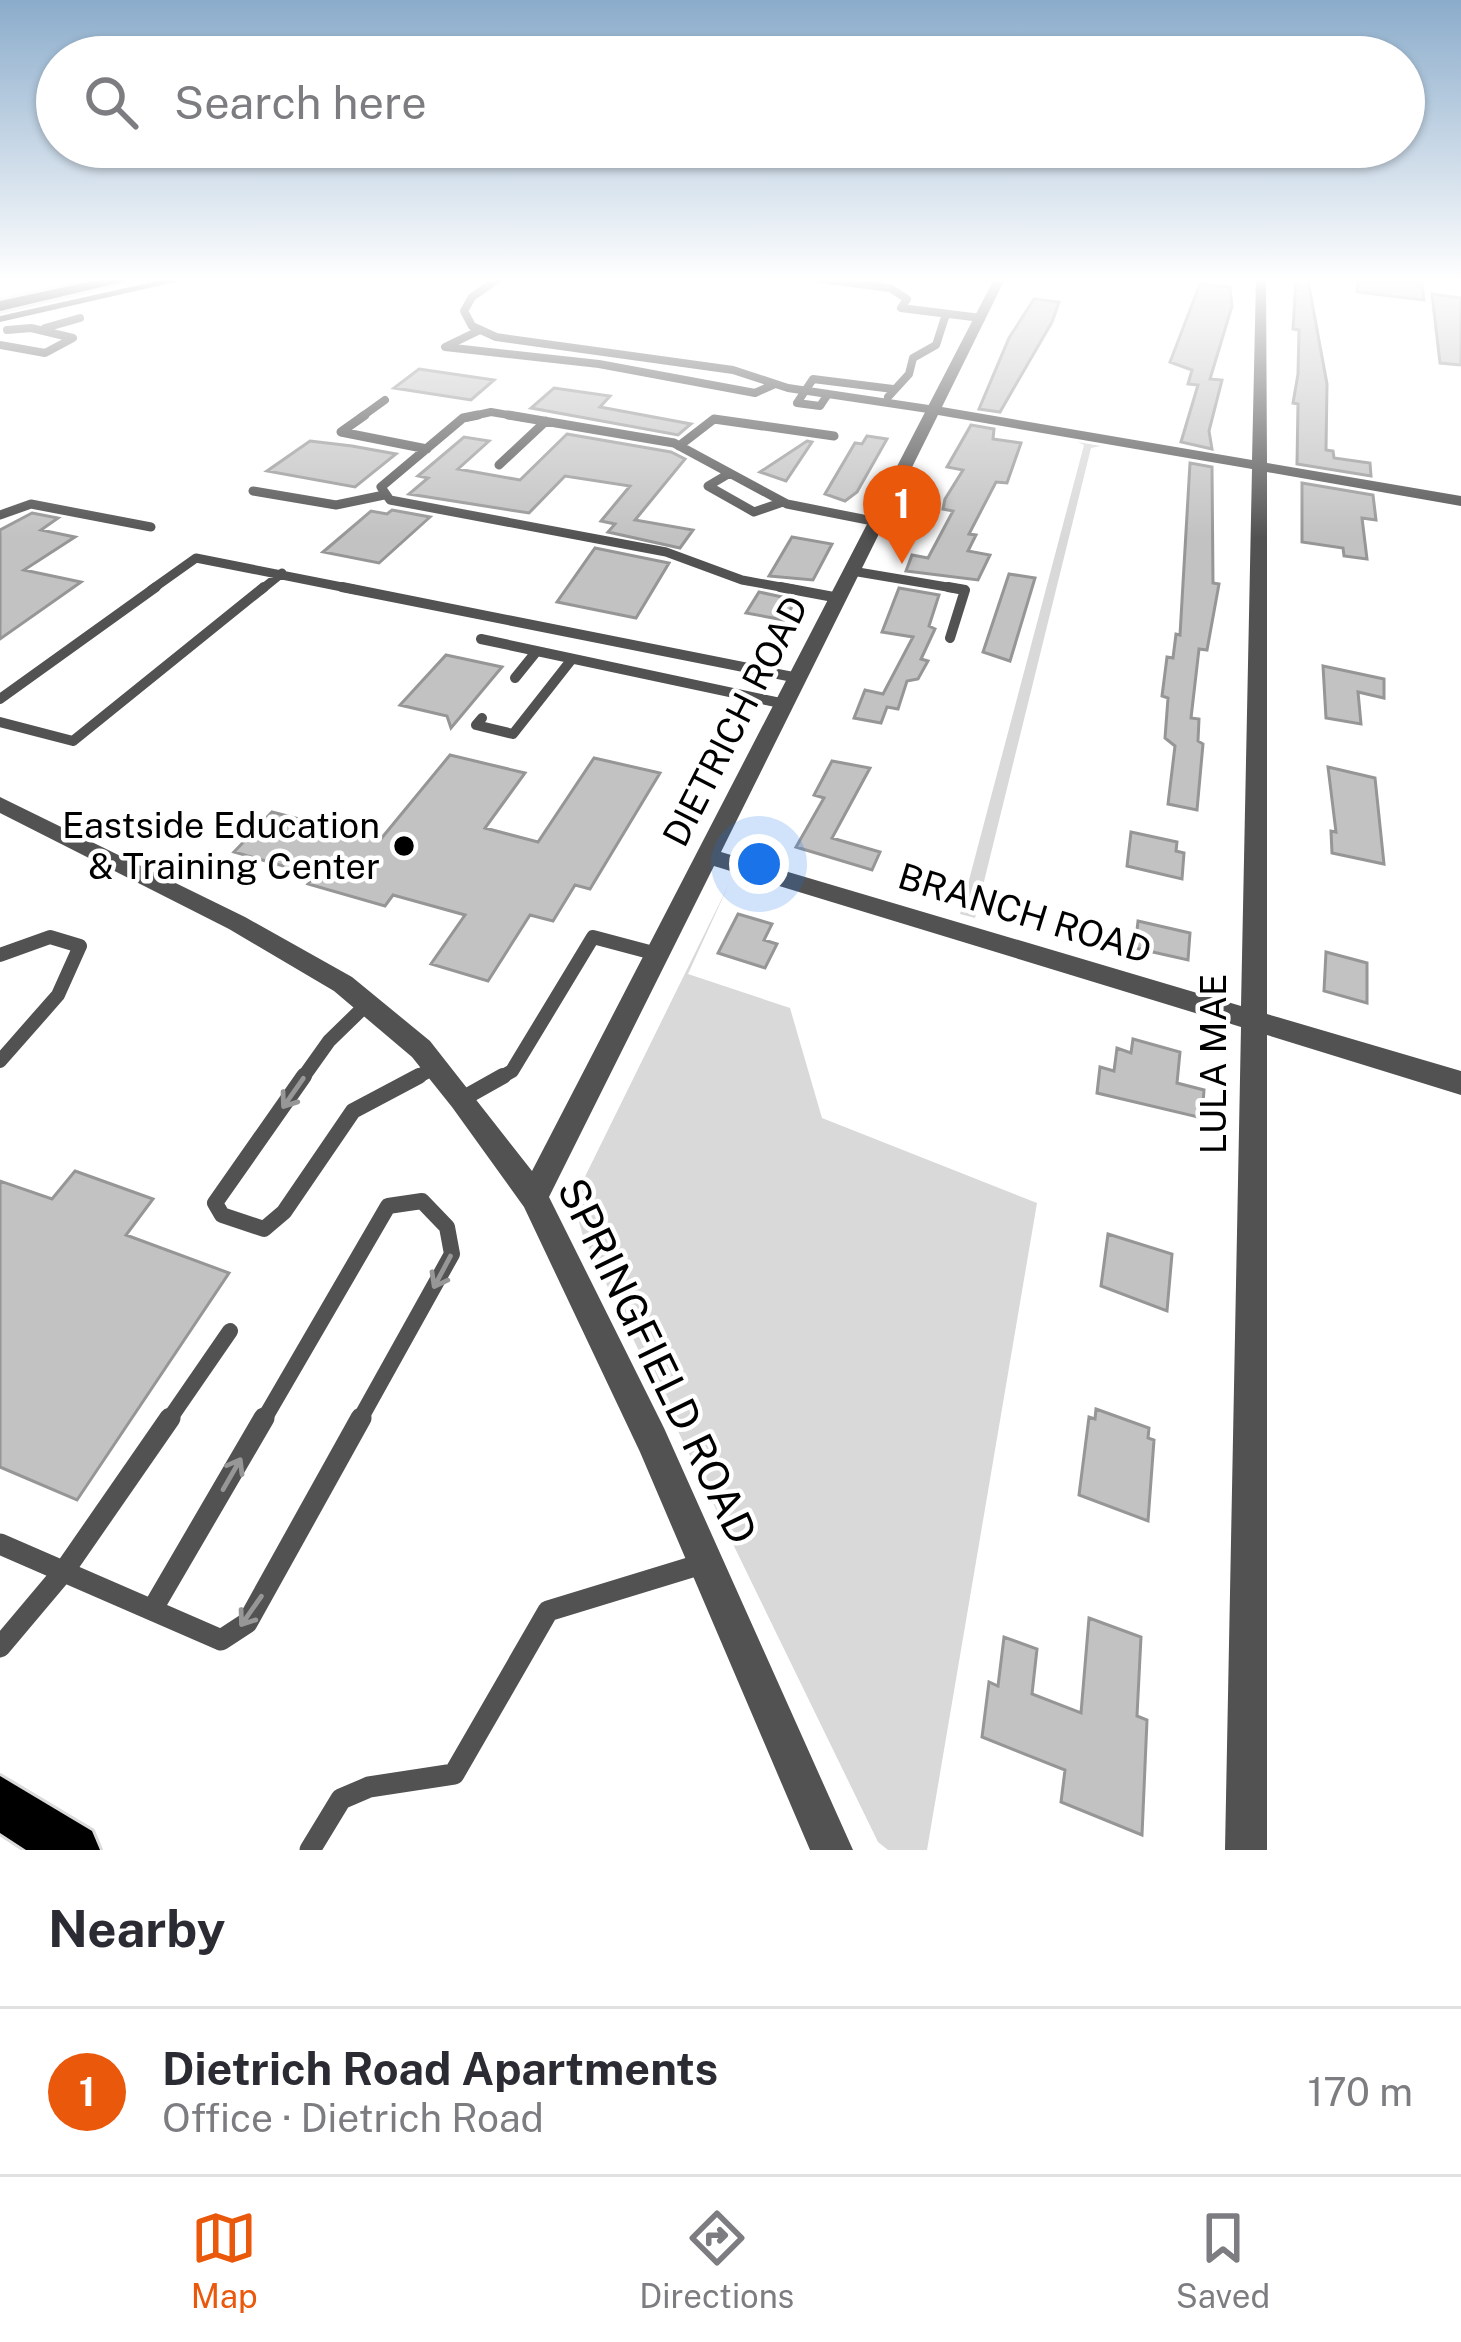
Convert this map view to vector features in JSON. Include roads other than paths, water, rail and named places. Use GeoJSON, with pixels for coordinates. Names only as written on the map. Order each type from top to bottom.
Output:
{"type":"FeatureCollection","features":[{"type":"Feature","properties":{"kind":"main road"},"geometry":{"type":"LineString","coordinates":[[0,1802],[73,1850]]}},
{"type":"Feature","properties":{"kind":"street","name":"DIETRICH ROAD"},"geometry":{"type":"LineString","coordinates":[[534,1197],[957,365]]}},
{"type":"Feature","properties":{"kind":"street","name":"LULA MAE"},"geometry":{"type":"LineString","coordinates":[[1246,1850],[1260,365]]}},
{"type":"Feature","properties":{"kind":"street"},"geometry":{"type":"LineString","coordinates":[[933,414],[1461,501]]}},
{"type":"Feature","properties":{"kind":"street","name":"SPRINGFIELD ROAD"},"geometry":{"type":"LineString","coordinates":[[0,804],[237,922],[343,984],[436,1067],[462,1099],[534,1197],[706,1563],[832,1850]]}},
{"type":"Feature","properties":{"kind":"street","name":"BRANCH ROAD"},"geometry":{"type":"LineString","coordinates":[[706,856],[1461,1083]]}},
{"type":"Feature","properties":{"kind":"lane"},"geometry":{"type":"LineString","coordinates":[[606,365],[755,393],[775,384]]}},
{"type":"Feature","properties":{"kind":"lane"},"geometry":{"type":"LineString","coordinates":[[699,365],[734,370],[805,391]]}},
{"type":"Feature","properties":{"kind":"lane"},"geometry":{"type":"LineString","coordinates":[[886,402],[912,365]]}},
{"type":"Feature","properties":{"kind":"lane"},"geometry":{"type":"LineString","coordinates":[[892,389],[814,379],[797,403],[820,406],[828,394],[933,414]]}},
{"type":"Feature","properties":{"kind":"lane"},"geometry":{"type":"LineString","coordinates":[[385,400],[340,432],[427,448]]}},
{"type":"Feature","properties":{"kind":"lane"},"geometry":{"type":"LineString","coordinates":[[385,495],[381,487],[475,414],[546,421],[680,446],[783,502],[878,522]]}},
{"type":"Feature","properties":{"kind":"lane"},"geometry":{"type":"LineString","coordinates":[[680,446],[714,419],[834,436]]}},
{"type":"Feature","properties":{"kind":"lane"},"geometry":{"type":"LineString","coordinates":[[499,464],[546,421]]}},
{"type":"Feature","properties":{"kind":"lane"},"geometry":{"type":"LineString","coordinates":[[730,473],[708,486],[754,512],[783,502]]}},
{"type":"Feature","properties":{"kind":"lane"},"geometry":{"type":"LineString","coordinates":[[253,491],[330,505],[385,495],[666,552],[742,580],[839,598]]}},
{"type":"Feature","properties":{"kind":"lane"},"geometry":{"type":"LineString","coordinates":[[0,515],[31,504],[151,526]]}},
{"type":"Feature","properties":{"kind":"lane"},"geometry":{"type":"LineString","coordinates":[[0,699],[196,558],[798,678]]}},
{"type":"Feature","properties":{"kind":"lane"},"geometry":{"type":"LineString","coordinates":[[853,571],[964,590],[950,638]]}},
{"type":"Feature","properties":{"kind":"lane"},"geometry":{"type":"LineString","coordinates":[[0,722],[73,741],[282,574]]}},
{"type":"Feature","properties":{"kind":"lane"},"geometry":{"type":"LineString","coordinates":[[481,639],[784,704]]}},
{"type":"Feature","properties":{"kind":"lane"},"geometry":{"type":"LineString","coordinates":[[515,678],[536,652]]}},
{"type":"Feature","properties":{"kind":"lane"},"geometry":{"type":"LineString","coordinates":[[482,718],[476,725],[513,734],[572,659]]}},
{"type":"Feature","properties":{"kind":"lane"},"geometry":{"type":"LineString","coordinates":[[0,956],[50,937],[80,946],[71,981],[0,1061]]}},
{"type":"Feature","properties":{"kind":"lane"},"geometry":{"type":"LineString","coordinates":[[462,1099],[512,1070],[593,937],[657,954]]}},
{"type":"Feature","properties":{"kind":"lane"},"geometry":{"type":"LineString","coordinates":[[368,1004],[329,1041],[215,1203],[222,1215],[264,1229],[284,1212],[353,1111],[436,1067]]}},
{"type":"Feature","properties":{"kind":"lane"},"geometry":{"type":"LineString","coordinates":[[0,1544],[64,1571],[152,1611],[220,1640],[247,1623],[452,1254],[446,1228],[422,1202],[388,1206],[152,1611]]}},
{"type":"Feature","properties":{"kind":"lane"},"geometry":{"type":"LineString","coordinates":[[0,1648],[64,1571],[230,1330]]}},
{"type":"Feature","properties":{"kind":"lane"},"geometry":{"type":"LineString","coordinates":[[310,1850],[341,1799],[369,1787],[454,1774],[548,1611],[600,1591],[706,1563]]}},
{"type":"Feature","properties":{"kind":"place","name":"Dietrich Road Apartments"},"geometry":{"type":"Point","coordinates":[902,564]}},
{"type":"Feature","properties":{"kind":"place","name":"Eastside Education & Training Center"},"geometry":{"type":"Point","coordinates":[404,846]}}]}
